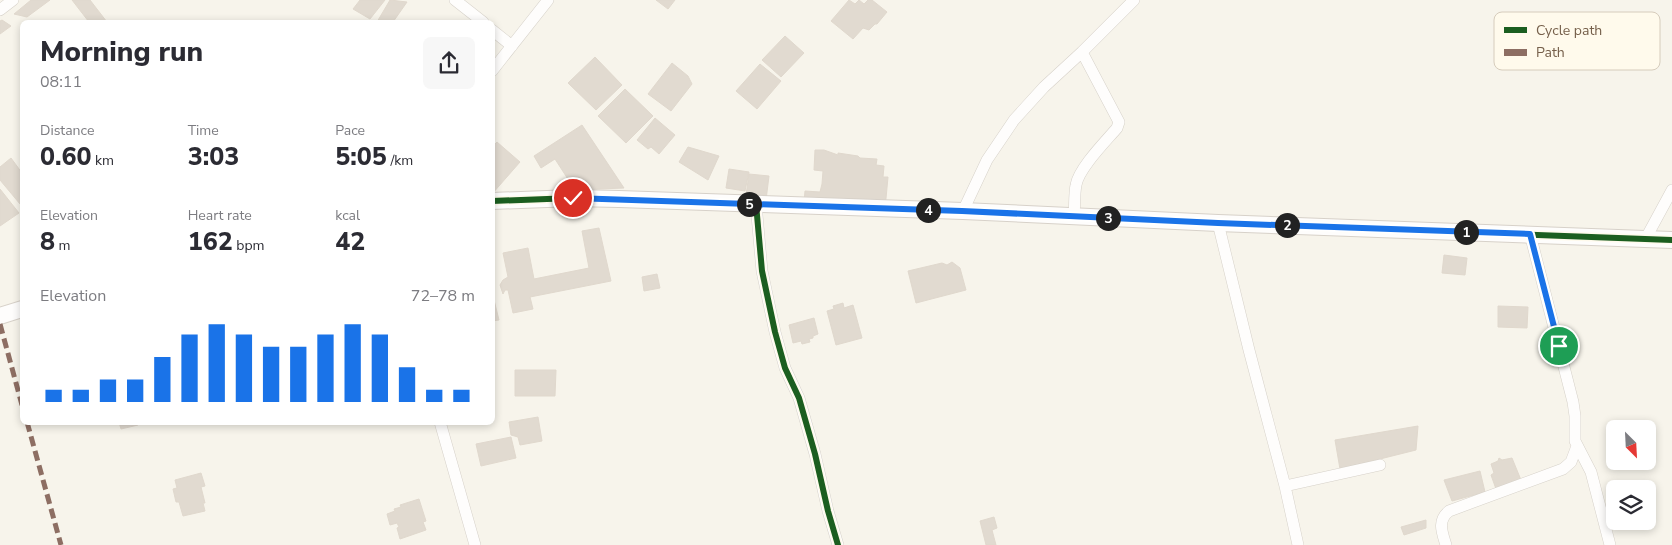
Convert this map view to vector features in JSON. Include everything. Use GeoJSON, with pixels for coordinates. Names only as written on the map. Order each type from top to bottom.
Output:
{"type":"FeatureCollection","features":[{"type":"Feature","properties":{"kind":"street"},"geometry":{"type":"LineString","coordinates":[[455,0],[480,20]]}},
{"type":"Feature","properties":{"kind":"street"},"geometry":{"type":"LineString","coordinates":[[495,67],[548,0]]}},
{"type":"Feature","properties":{"kind":"street"},"geometry":{"type":"LineString","coordinates":[[1119,0],[1125,10]]}},
{"type":"Feature","properties":{"kind":"street"},"geometry":{"type":"LineString","coordinates":[[962,211],[986,160],[1014,120],[1044,87],[1134,0]]}},
{"type":"Feature","properties":{"kind":"street"},"geometry":{"type":"LineString","coordinates":[[495,32],[512,46]]}},
{"type":"Feature","properties":{"kind":"street"},"geometry":{"type":"LineString","coordinates":[[1074,217],[1076,184],[1079,176],[1117,128],[1119,122],[1082,52]]}},
{"type":"Feature","properties":{"kind":"street"},"geometry":{"type":"LineString","coordinates":[[1646,238],[1672,190]]}},
{"type":"Feature","properties":{"kind":"street"},"geometry":{"type":"LineString","coordinates":[[495,201],[573,198],[756,204],[1672,240]]}},
{"type":"Feature","properties":{"kind":"street"},"geometry":{"type":"LineString","coordinates":[[756,204],[762,271],[775,332],[785,368],[802,408],[816,454],[828,511],[838,545]]}},
{"type":"Feature","properties":{"kind":"street"},"geometry":{"type":"LineString","coordinates":[[1218,223],[1285,486],[1298,545]]}},
{"type":"Feature","properties":{"kind":"street"},"geometry":{"type":"LineString","coordinates":[[1530,234],[1573,402],[1577,446],[1591,472],[1610,545]]}},
{"type":"Feature","properties":{"kind":"street"},"geometry":{"type":"LineString","coordinates":[[0,316],[20,310]]}},
{"type":"Feature","properties":{"kind":"street"},"geometry":{"type":"LineString","coordinates":[[441,425],[475,545]]}},
{"type":"Feature","properties":{"kind":"street"},"geometry":{"type":"LineString","coordinates":[[1446,545],[1441,525],[1443,517],[1449,511],[1563,469],[1571,462],[1577,446]]}},
{"type":"Feature","properties":{"kind":"street"},"geometry":{"type":"LineString","coordinates":[[1285,486],[1380,465]]}},
{"type":"Feature","properties":{"kind":"building"},"geometry":{"type":"Polygon","coordinates":[[[31,0],[50,0],[27,17],[14,14],[31,0]]]}},
{"type":"Feature","properties":{"kind":"building"},"geometry":{"type":"Polygon","coordinates":[[[72,0],[90,0],[105,20],[87,20],[72,0]]]}},
{"type":"Feature","properties":{"kind":"building"},"geometry":{"type":"Polygon","coordinates":[[[360,0],[385,0],[370,19],[353,9],[360,0]]]}},
{"type":"Feature","properties":{"kind":"building"},"geometry":{"type":"Polygon","coordinates":[[[390,0],[407,2],[394,20],[378,20],[390,0]]]}},
{"type":"Feature","properties":{"kind":"building"},"geometry":{"type":"Polygon","coordinates":[[[656,0],[675,0],[668,9],[656,0]]]}},
{"type":"Feature","properties":{"kind":"building"},"geometry":{"type":"Polygon","coordinates":[[[849,0],[855,4],[859,0],[864,4],[868,0],[872,0],[887,12],[877,24],[869,30],[863,28],[853,39],[831,21],[849,0]]]}},
{"type":"Feature","properties":{"kind":"building"},"geometry":{"type":"Polygon","coordinates":[[[2,20],[11,26],[0,34],[0,21],[2,20]]]}},
{"type":"Feature","properties":{"kind":"building"},"geometry":{"type":"Polygon","coordinates":[[[785,36],[804,53],[781,77],[762,60],[785,36]]]}},
{"type":"Feature","properties":{"kind":"building"},"geometry":{"type":"Polygon","coordinates":[[[595,57],[622,85],[596,110],[568,83],[595,57]]]}},
{"type":"Feature","properties":{"kind":"building"},"geometry":{"type":"Polygon","coordinates":[[[672,63],[688,76],[692,84],[671,111],[648,94],[672,63]]]}},
{"type":"Feature","properties":{"kind":"building"},"geometry":{"type":"Polygon","coordinates":[[[760,64],[781,81],[757,109],[736,91],[760,64]]]}},
{"type":"Feature","properties":{"kind":"building"},"geometry":{"type":"Polygon","coordinates":[[[625,89],[653,116],[626,143],[598,116],[625,89]]]}},
{"type":"Feature","properties":{"kind":"building"},"geometry":{"type":"Polygon","coordinates":[[[655,118],[675,135],[659,154],[651,147],[648,149],[637,140],[655,118]]]}},
{"type":"Feature","properties":{"kind":"building"},"geometry":{"type":"Polygon","coordinates":[[[582,125],[624,188],[575,190],[555,159],[541,168],[534,156],[582,125]]]}},
{"type":"Feature","properties":{"kind":"building"},"geometry":{"type":"Polygon","coordinates":[[[497,142],[520,162],[495,191],[495,144],[497,142]]]}},
{"type":"Feature","properties":{"kind":"building"},"geometry":{"type":"Polygon","coordinates":[[[688,147],[719,156],[708,180],[679,162],[688,147]]]}},
{"type":"Feature","properties":{"kind":"building"},"geometry":{"type":"Polygon","coordinates":[[[815,150],[824,150],[838,155],[838,153],[858,156],[860,158],[877,159],[876,165],[884,166],[883,177],[888,177],[885,209],[804,202],[805,191],[820,192],[822,184],[823,171],[814,170],[815,150]]]}},
{"type":"Feature","properties":{"kind":"building"},"geometry":{"type":"Polygon","coordinates":[[[11,158],[20,170],[20,204],[0,180],[0,167],[11,158]]]}},
{"type":"Feature","properties":{"kind":"building"},"geometry":{"type":"Polygon","coordinates":[[[729,169],[749,172],[745,191],[726,188],[729,169]]]}},
{"type":"Feature","properties":{"kind":"building"},"geometry":{"type":"Polygon","coordinates":[[[749,174],[769,176],[766,200],[746,195],[749,174]]]}},
{"type":"Feature","properties":{"kind":"building"},"geometry":{"type":"Polygon","coordinates":[[[0,189],[19,213],[0,226],[0,189]]]}},
{"type":"Feature","properties":{"kind":"building"},"geometry":{"type":"Polygon","coordinates":[[[599,228],[611,281],[530,297],[533,309],[513,313],[508,290],[505,290],[503,294],[500,285],[508,277],[503,253],[528,248],[534,279],[589,268],[582,231],[599,228]]]}},
{"type":"Feature","properties":{"kind":"building"},"geometry":{"type":"Polygon","coordinates":[[[1444,255],[1467,258],[1465,275],[1442,273],[1444,255]]]}},
{"type":"Feature","properties":{"kind":"building"},"geometry":{"type":"Polygon","coordinates":[[[952,262],[960,268],[966,290],[916,303],[908,271],[942,263],[947,265],[952,262]]]}},
{"type":"Feature","properties":{"kind":"building"},"geometry":{"type":"Polygon","coordinates":[[[657,274],[660,288],[644,291],[642,277],[657,274]]]}},
{"type":"Feature","properties":{"kind":"building"},"geometry":{"type":"Polygon","coordinates":[[[843,303],[844,308],[853,305],[862,338],[836,345],[827,311],[834,309],[833,306],[843,303]]]}},
{"type":"Feature","properties":{"kind":"building"},"geometry":{"type":"Polygon","coordinates":[[[495,304],[499,320],[495,321],[495,304]]]}},
{"type":"Feature","properties":{"kind":"building"},"geometry":{"type":"Polygon","coordinates":[[[1498,306],[1528,307],[1527,328],[1498,327],[1498,306]]]}},
{"type":"Feature","properties":{"kind":"building"},"geometry":{"type":"Polygon","coordinates":[[[814,318],[818,334],[809,339],[810,342],[802,344],[801,341],[793,343],[789,325],[814,318]]]}},
{"type":"Feature","properties":{"kind":"building"},"geometry":{"type":"Polygon","coordinates":[[[515,370],[556,370],[555,396],[515,396],[515,370]]]}},
{"type":"Feature","properties":{"kind":"building"},"geometry":{"type":"Polygon","coordinates":[[[538,417],[542,441],[520,445],[518,437],[511,435],[509,422],[538,417]]]}},
{"type":"Feature","properties":{"kind":"building"},"geometry":{"type":"Polygon","coordinates":[[[120,425],[138,425],[121,429],[120,425]]]}},
{"type":"Feature","properties":{"kind":"building"},"geometry":{"type":"Polygon","coordinates":[[[1418,426],[1416,450],[1340,469],[1335,440],[1418,426]]]}},
{"type":"Feature","properties":{"kind":"building"},"geometry":{"type":"Polygon","coordinates":[[[511,437],[516,458],[481,466],[476,444],[511,437]]]}},
{"type":"Feature","properties":{"kind":"building"},"geometry":{"type":"Polygon","coordinates":[[[1499,458],[1502,460],[1512,458],[1521,480],[1496,489],[1491,475],[1494,473],[1491,464],[1498,461],[1499,458]]]}},
{"type":"Feature","properties":{"kind":"building"},"geometry":{"type":"Polygon","coordinates":[[[1480,471],[1485,492],[1452,501],[1444,480],[1480,471]]]}},
{"type":"Feature","properties":{"kind":"building"},"geometry":{"type":"Polygon","coordinates":[[[201,473],[205,486],[201,487],[205,511],[183,516],[179,502],[176,502],[173,489],[177,488],[175,480],[201,473]]]}},
{"type":"Feature","properties":{"kind":"building"},"geometry":{"type":"Polygon","coordinates":[[[419,499],[426,521],[423,522],[426,530],[400,539],[397,523],[390,525],[387,514],[401,507],[400,505],[419,499]]]}},
{"type":"Feature","properties":{"kind":"building"},"geometry":{"type":"Polygon","coordinates":[[[994,517],[997,528],[992,530],[996,545],[986,545],[980,521],[994,517]]]}},
{"type":"Feature","properties":{"kind":"building"},"geometry":{"type":"Polygon","coordinates":[[[1426,520],[1426,528],[1404,535],[1401,527],[1426,520]]]}},
{"type":"Feature","properties":{"kind":"marked path"},"geometry":{"type":"LineString","coordinates":[[0,324],[20,398]]}},
{"type":"Feature","properties":{"kind":"marked path"},"geometry":{"type":"LineString","coordinates":[[28,425],[61,545]]}},
{"type":"Feature","properties":{"kind":"cycle path"},"geometry":{"type":"LineString","coordinates":[[495,201],[573,198],[619,199],[1672,240]]}},
{"type":"Feature","properties":{"kind":"cycle path"},"geometry":{"type":"LineString","coordinates":[[756,204],[762,271],[775,332],[785,368],[799,398],[838,545]]}},
{"type":"Feature","properties":{"kind":"route"},"geometry":{"type":"LineString","coordinates":[[573,198],[962,211],[1218,223],[1530,234],[1559,346]]}}]}
